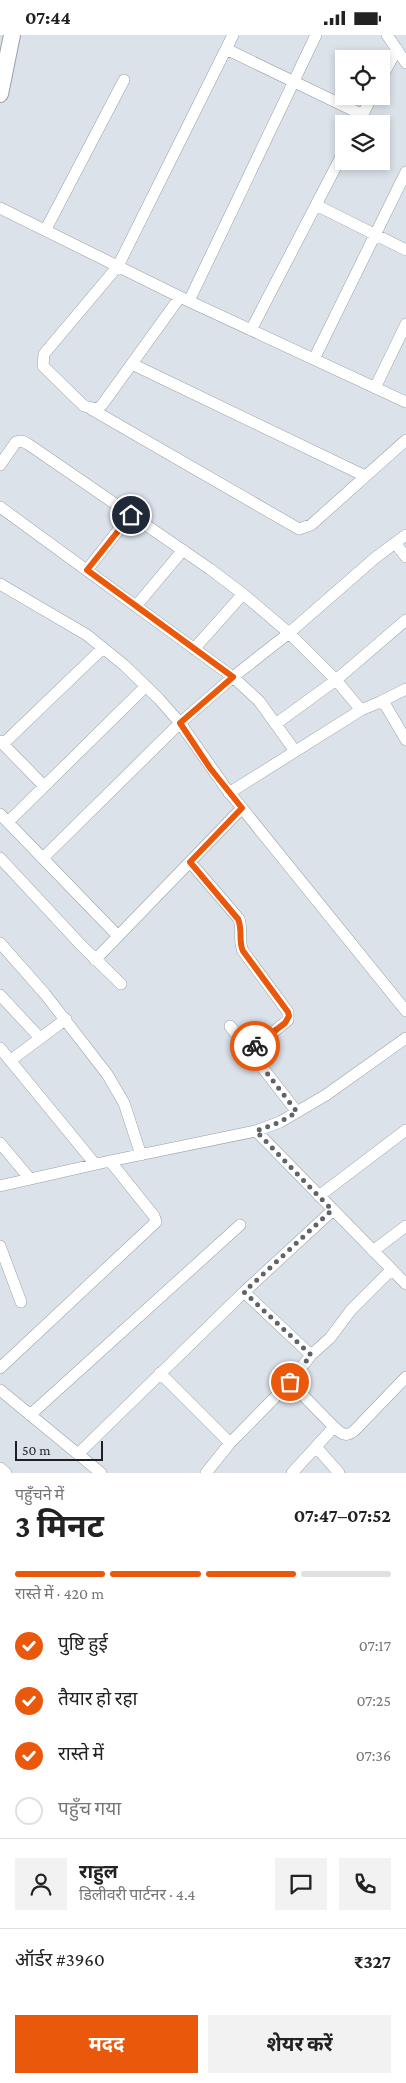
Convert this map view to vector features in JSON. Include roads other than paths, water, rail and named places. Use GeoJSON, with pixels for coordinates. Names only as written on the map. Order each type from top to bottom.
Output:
{"type":"FeatureCollection","features":[{"type":"Feature","properties":{"kind":"street"},"geometry":{"type":"LineString","coordinates":[[0,94],[12,35]]}},
{"type":"Feature","properties":{"kind":"street"},"geometry":{"type":"LineString","coordinates":[[233,35],[118,266],[44,354],[42,360],[47,372],[91,409],[299,529],[311,525],[406,440]]}},
{"type":"Feature","properties":{"kind":"street"},"geometry":{"type":"LineString","coordinates":[[91,409],[97,409],[102,405],[184,299],[316,35]]}},
{"type":"Feature","properties":{"kind":"street"},"geometry":{"type":"LineString","coordinates":[[387,35],[406,63]]}},
{"type":"Feature","properties":{"kind":"street"},"geometry":{"type":"LineString","coordinates":[[226,49],[294,81],[353,115]]}},
{"type":"Feature","properties":{"kind":"street"},"geometry":{"type":"LineString","coordinates":[[390,62],[397,49]]}},
{"type":"Feature","properties":{"kind":"street"},"geometry":{"type":"LineString","coordinates":[[46,229],[124,81]]}},
{"type":"Feature","properties":{"kind":"street"},"geometry":{"type":"LineString","coordinates":[[251,330],[335,168]]}},
{"type":"Feature","properties":{"kind":"street"},"geometry":{"type":"LineString","coordinates":[[314,359],[406,172]]}},
{"type":"Feature","properties":{"kind":"street"},"geometry":{"type":"LineString","coordinates":[[316,205],[406,251]]}},
{"type":"Feature","properties":{"kind":"street"},"geometry":{"type":"LineString","coordinates":[[0,209],[46,229],[184,299],[406,403]]}},
{"type":"Feature","properties":{"kind":"street"},"geometry":{"type":"LineString","coordinates":[[375,387],[406,324]]}},
{"type":"Feature","properties":{"kind":"street"},"geometry":{"type":"LineString","coordinates":[[132,364],[365,476]]}},
{"type":"Feature","properties":{"kind":"street"},"geometry":{"type":"LineString","coordinates":[[0,465],[16,442],[22,441],[183,550],[243,594],[289,633],[336,680],[361,710]]}},
{"type":"Feature","properties":{"kind":"street"},"geometry":{"type":"LineString","coordinates":[[0,507],[233,677],[259,701],[277,723],[295,751]]}},
{"type":"Feature","properties":{"kind":"street"},"geometry":{"type":"LineString","coordinates":[[87,570],[131,515]]}},
{"type":"Feature","properties":{"kind":"street"},"geometry":{"type":"LineString","coordinates":[[43,859],[180,723],[233,677],[289,633],[350,579],[406,535]]}},
{"type":"Feature","properties":{"kind":"street"},"geometry":{"type":"LineString","coordinates":[[395,543],[406,557]]}},
{"type":"Feature","properties":{"kind":"street"},"geometry":{"type":"LineString","coordinates":[[136,606],[183,550]]}},
{"type":"Feature","properties":{"kind":"street"},"geometry":{"type":"LineString","coordinates":[[0,585],[67,623],[104,648],[146,686],[180,723],[229,793],[406,1011]]}},
{"type":"Feature","properties":{"kind":"street"},"geometry":{"type":"LineString","coordinates":[[194,649],[243,594]]}},
{"type":"Feature","properties":{"kind":"street"},"geometry":{"type":"LineString","coordinates":[[277,723],[336,680],[406,620]]}},
{"type":"Feature","properties":{"kind":"street"},"geometry":{"type":"LineString","coordinates":[[44,786],[2,743],[104,648]]}},
{"type":"Feature","properties":{"kind":"street"},"geometry":{"type":"LineString","coordinates":[[118,936],[4,818],[44,786],[146,686]]}},
{"type":"Feature","properties":{"kind":"street"},"geometry":{"type":"LineString","coordinates":[[229,793],[361,710],[406,689]]}},
{"type":"Feature","properties":{"kind":"street"},"geometry":{"type":"LineString","coordinates":[[380,702],[386,706],[406,740]]}},
{"type":"Feature","properties":{"kind":"street"},"geometry":{"type":"LineString","coordinates":[[95,960],[242,808]]}},
{"type":"Feature","properties":{"kind":"street"},"geometry":{"type":"LineString","coordinates":[[0,858],[95,960],[121,985]]}},
{"type":"Feature","properties":{"kind":"street"},"geometry":{"type":"LineString","coordinates":[[190,862],[238,919],[241,925],[240,945],[243,951],[288,1012],[289,1016],[285,1023],[250,1051]]}},
{"type":"Feature","properties":{"kind":"street"},"geometry":{"type":"LineString","coordinates":[[0,943],[66,1019],[107,1074],[124,1103],[141,1155]]}},
{"type":"Feature","properties":{"kind":"street"},"geometry":{"type":"LineString","coordinates":[[0,995],[40,1038]]}},
{"type":"Feature","properties":{"kind":"street"},"geometry":{"type":"LineString","coordinates":[[11,1060],[66,1019]]}},
{"type":"Feature","properties":{"kind":"street"},"geometry":{"type":"LineString","coordinates":[[230,1026],[297,1112]]}},
{"type":"Feature","properties":{"kind":"street"},"geometry":{"type":"LineString","coordinates":[[0,1186],[256,1131],[280,1122],[326,1095],[406,1038]]}},
{"type":"Feature","properties":{"kind":"street"},"geometry":{"type":"LineString","coordinates":[[0,1048],[96,1164]]}},
{"type":"Feature","properties":{"kind":"street"},"geometry":{"type":"LineString","coordinates":[[319,1196],[406,1130]]}},
{"type":"Feature","properties":{"kind":"street"},"geometry":{"type":"LineString","coordinates":[[256,1131],[406,1284]]}},
{"type":"Feature","properties":{"kind":"street"},"geometry":{"type":"LineString","coordinates":[[0,1143],[30,1179]]}},
{"type":"Feature","properties":{"kind":"street"},"geometry":{"type":"LineString","coordinates":[[0,1368],[156,1222],[154,1216],[110,1161]]}},
{"type":"Feature","properties":{"kind":"street"},"geometry":{"type":"LineString","coordinates":[[78,1455],[160,1373],[332,1210]]}},
{"type":"Feature","properties":{"kind":"street"},"geometry":{"type":"LineString","coordinates":[[30,1415],[240,1225]]}},
{"type":"Feature","properties":{"kind":"street"},"geometry":{"type":"LineString","coordinates":[[373,1251],[406,1226]]}},
{"type":"Feature","properties":{"kind":"street"},"geometry":{"type":"LineString","coordinates":[[0,1246],[21,1302]]}},
{"type":"Feature","properties":{"kind":"street"},"geometry":{"type":"LineString","coordinates":[[206,1473],[230,1443],[290,1382],[351,1310],[391,1270]]}},
{"type":"Feature","properties":{"kind":"street"},"geometry":{"type":"LineString","coordinates":[[244,1292],[311,1355]]}},
{"type":"Feature","properties":{"kind":"street"},"geometry":{"type":"LineString","coordinates":[[160,1373],[230,1443]]}},
{"type":"Feature","properties":{"kind":"street"},"geometry":{"type":"LineString","coordinates":[[290,1382],[342,1435],[350,1434],[406,1377]]}},
{"type":"Feature","properties":{"kind":"street"},"geometry":{"type":"LineString","coordinates":[[0,1390],[101,1473]]}},
{"type":"Feature","properties":{"kind":"street"},"geometry":{"type":"LineString","coordinates":[[292,1473],[317,1448],[334,1427]]}},
{"type":"Feature","properties":{"kind":"street"},"geometry":{"type":"LineString","coordinates":[[317,1448],[339,1473]]}},
{"type":"Feature","properties":{"kind":"street"},"geometry":{"type":"LineString","coordinates":[[0,1468],[6,1473]]}}]}
